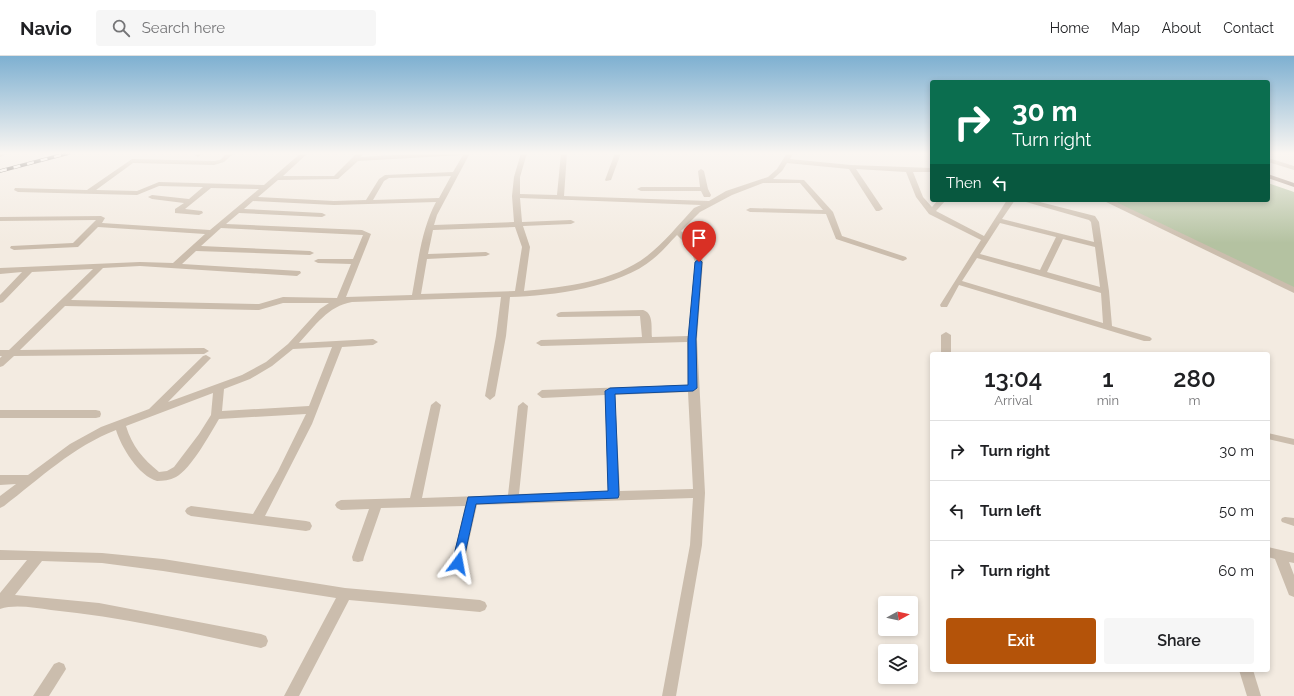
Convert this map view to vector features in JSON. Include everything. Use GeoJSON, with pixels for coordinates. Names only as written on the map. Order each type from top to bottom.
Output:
{"type":"FeatureCollection","features":[{"type":"Feature","properties":{"kind":"street"},"geometry":{"type":"LineString","coordinates":[[88,192],[101,183]]}},
{"type":"Feature","properties":{"kind":"street"},"geometry":{"type":"LineString","coordinates":[[175,266],[211,232],[271,183]]}},
{"type":"Feature","properties":{"kind":"street"},"geometry":{"type":"LineString","coordinates":[[368,202],[379,183]]}},
{"type":"Feature","properties":{"kind":"street"},"geometry":{"type":"LineString","coordinates":[[416,298],[429,228],[440,200],[450,183]]}},
{"type":"Feature","properties":{"kind":"street"},"geometry":{"type":"LineString","coordinates":[[517,183],[518,224],[526,247],[519,294]]}},
{"type":"Feature","properties":{"kind":"street"},"geometry":{"type":"LineString","coordinates":[[560,198],[561,183]]}},
{"type":"Feature","properties":{"kind":"street"},"geometry":{"type":"LineString","coordinates":[[703,183],[704,189],[710,202]]}},
{"type":"Feature","properties":{"kind":"street"},"geometry":{"type":"LineString","coordinates":[[63,303],[259,307],[283,300],[340,301],[506,295],[554,291],[590,284],[625,273],[650,258],[696,210],[710,202],[757,183]]}},
{"type":"Feature","properties":{"kind":"street"},"geometry":{"type":"LineString","coordinates":[[804,183],[829,212],[839,237],[903,259]]}},
{"type":"Feature","properties":{"kind":"street"},"geometry":{"type":"LineString","coordinates":[[862,183],[879,209]]}},
{"type":"Feature","properties":{"kind":"street"},"geometry":{"type":"LineString","coordinates":[[914,183],[920,196],[932,212],[984,239]]}},
{"type":"Feature","properties":{"kind":"street"},"geometry":{"type":"LineString","coordinates":[[18,190],[136,193],[155,185],[266,187]]}},
{"type":"Feature","properties":{"kind":"street"},"geometry":{"type":"LineString","coordinates":[[199,214],[178,211],[209,186]]}},
{"type":"Feature","properties":{"kind":"street"},"geometry":{"type":"LineString","coordinates":[[641,189],[704,189]]}},
{"type":"Feature","properties":{"kind":"street"},"geometry":{"type":"LineString","coordinates":[[516,196],[710,202]]}},
{"type":"Feature","properties":{"kind":"street"},"geometry":{"type":"LineString","coordinates":[[152,197],[189,201]]}},
{"type":"Feature","properties":{"kind":"street"},"geometry":{"type":"LineString","coordinates":[[252,199],[334,203],[440,200]]}},
{"type":"Feature","properties":{"kind":"street"},"geometry":{"type":"LineString","coordinates":[[932,212],[940,202]]}},
{"type":"Feature","properties":{"kind":"street"},"geometry":{"type":"LineString","coordinates":[[944,305],[984,239],[1010,202]]}},
{"type":"Feature","properties":{"kind":"street"},"geometry":{"type":"LineString","coordinates":[[1031,202],[1092,218],[1094,222],[1105,291],[1108,328]]}},
{"type":"Feature","properties":{"kind":"street"},"geometry":{"type":"LineString","coordinates":[[1110,202],[1294,290]]}},
{"type":"Feature","properties":{"kind":"street"},"geometry":{"type":"LineString","coordinates":[[310,230],[334,203]]}},
{"type":"Feature","properties":{"kind":"street"},"geometry":{"type":"LineString","coordinates":[[750,210],[829,212]]}},
{"type":"Feature","properties":{"kind":"street"},"geometry":{"type":"LineString","coordinates":[[238,211],[322,216]]}},
{"type":"Feature","properties":{"kind":"street"},"geometry":{"type":"LineString","coordinates":[[0,219],[101,218],[96,225],[75,245],[14,248]]}},
{"type":"Feature","properties":{"kind":"street"},"geometry":{"type":"LineString","coordinates":[[998,220],[1098,245]]}},
{"type":"Feature","properties":{"kind":"street"},"geometry":{"type":"LineString","coordinates":[[429,228],[571,222]]}},
{"type":"Feature","properties":{"kind":"street"},"geometry":{"type":"LineString","coordinates":[[96,225],[211,232]]}},
{"type":"Feature","properties":{"kind":"street"},"geometry":{"type":"LineString","coordinates":[[0,504],[74,447],[105,430],[246,377],[269,364],[291,346],[323,310],[340,301],[367,237],[366,232],[219,226]]}},
{"type":"Feature","properties":{"kind":"street"},"geometry":{"type":"LineString","coordinates":[[669,696],[696,545],[699,493],[693,388],[692,339],[699,262],[697,250],[691,241],[676,231]]}},
{"type":"Feature","properties":{"kind":"street"},"geometry":{"type":"LineString","coordinates":[[1042,274],[1060,236]]}},
{"type":"Feature","properties":{"kind":"street"},"geometry":{"type":"LineString","coordinates":[[193,248],[310,253]]}},
{"type":"Feature","properties":{"kind":"street"},"geometry":{"type":"LineString","coordinates":[[423,256],[486,254]]}},
{"type":"Feature","properties":{"kind":"street"},"geometry":{"type":"LineString","coordinates":[[974,255],[1105,291]]}},
{"type":"Feature","properties":{"kind":"street"},"geometry":{"type":"LineString","coordinates":[[318,261],[357,262]]}},
{"type":"Feature","properties":{"kind":"street"},"geometry":{"type":"LineString","coordinates":[[0,271],[140,264],[297,273]]}},
{"type":"Feature","properties":{"kind":"street"},"geometry":{"type":"LineString","coordinates":[[0,364],[101,266]]}},
{"type":"Feature","properties":{"kind":"street"},"geometry":{"type":"LineString","coordinates":[[0,300],[30,269]]}},
{"type":"Feature","properties":{"kind":"street"},"geometry":{"type":"LineString","coordinates":[[957,282],[1147,339]]}},
{"type":"Feature","properties":{"kind":"street"},"geometry":{"type":"LineString","coordinates":[[490,396],[501,336],[506,295]]}},
{"type":"Feature","properties":{"kind":"street"},"geometry":{"type":"LineString","coordinates":[[561,315],[643,313],[646,317],[646,340]]}},
{"type":"Feature","properties":{"kind":"street"},"geometry":{"type":"LineString","coordinates":[[946,335],[946,352]]}},
{"type":"Feature","properties":{"kind":"street"},"geometry":{"type":"LineString","coordinates":[[541,343],[692,339]]}},
{"type":"Feature","properties":{"kind":"street"},"geometry":{"type":"LineString","coordinates":[[291,346],[373,342]]}},
{"type":"Feature","properties":{"kind":"street"},"geometry":{"type":"LineString","coordinates":[[257,519],[283,472],[312,410],[338,344]]}},
{"type":"Feature","properties":{"kind":"street"},"geometry":{"type":"LineString","coordinates":[[0,353],[205,355],[151,413]]}},
{"type":"Feature","properties":{"kind":"street"},"geometry":{"type":"LineString","coordinates":[[120,425],[123,439],[131,453],[142,465],[157,477],[170,475],[178,470],[203,437],[216,415],[220,387]]}},
{"type":"Feature","properties":{"kind":"street"},"geometry":{"type":"LineString","coordinates":[[542,394],[693,388]]}},
{"type":"Feature","properties":{"kind":"street"},"geometry":{"type":"LineString","coordinates":[[610,391],[614,495]]}},
{"type":"Feature","properties":{"kind":"street"},"geometry":{"type":"LineString","coordinates":[[415,502],[436,405]]}},
{"type":"Feature","properties":{"kind":"street"},"geometry":{"type":"LineString","coordinates":[[513,499],[523,406]]}},
{"type":"Feature","properties":{"kind":"street"},"geometry":{"type":"LineString","coordinates":[[216,415],[312,410]]}},
{"type":"Feature","properties":{"kind":"street"},"geometry":{"type":"LineString","coordinates":[[0,414],[96,414]]}},
{"type":"Feature","properties":{"kind":"street"},"geometry":{"type":"LineString","coordinates":[[0,480],[31,479]]}},
{"type":"Feature","properties":{"kind":"street"},"geometry":{"type":"LineString","coordinates":[[340,505],[699,493]]}},
{"type":"Feature","properties":{"kind":"street"},"geometry":{"type":"LineString","coordinates":[[458,563],[472,500]]}},
{"type":"Feature","properties":{"kind":"street"},"geometry":{"type":"LineString","coordinates":[[358,557],[377,504]]}},
{"type":"Feature","properties":{"kind":"street"},"geometry":{"type":"LineString","coordinates":[[191,511],[306,526]]}},
{"type":"Feature","properties":{"kind":"street"},"geometry":{"type":"LineString","coordinates":[[1274,553],[1294,558]]}},
{"type":"Feature","properties":{"kind":"street"},"geometry":{"type":"LineString","coordinates":[[1274,553],[1294,591]]}},
{"type":"Feature","properties":{"kind":"street"},"geometry":{"type":"LineString","coordinates":[[0,555],[102,558],[156,564],[345,594],[480,606]]}},
{"type":"Feature","properties":{"kind":"street"},"geometry":{"type":"LineString","coordinates":[[1,601],[39,555]]}},
{"type":"Feature","properties":{"kind":"street"},"geometry":{"type":"LineString","coordinates":[[291,696],[345,594]]}},
{"type":"Feature","properties":{"kind":"street"},"geometry":{"type":"LineString","coordinates":[[1,601],[64,605],[119,612],[261,642]]}},
{"type":"Feature","properties":{"kind":"street"},"geometry":{"type":"LineString","coordinates":[[40,696],[60,669]]}},
{"type":"Feature","properties":{"kind":"street"},"geometry":{"type":"LineString","coordinates":[[1247,672],[1254,696]]}},
{"type":"Feature","properties":{"kind":"lane"},"geometry":{"type":"LineString","coordinates":[[1270,436],[1294,442]]}},
{"type":"Feature","properties":{"kind":"green space"},"geometry":{"type":"Polygon","coordinates":[[[1270,184],[1294,192],[1294,289],[1107,202],[1270,202],[1270,184]]]}},
{"type":"Feature","properties":{"kind":"route"},"geometry":{"type":"LineString","coordinates":[[458,563],[472,500],[614,495],[610,391],[693,388],[692,339],[699,262]]}}]}
